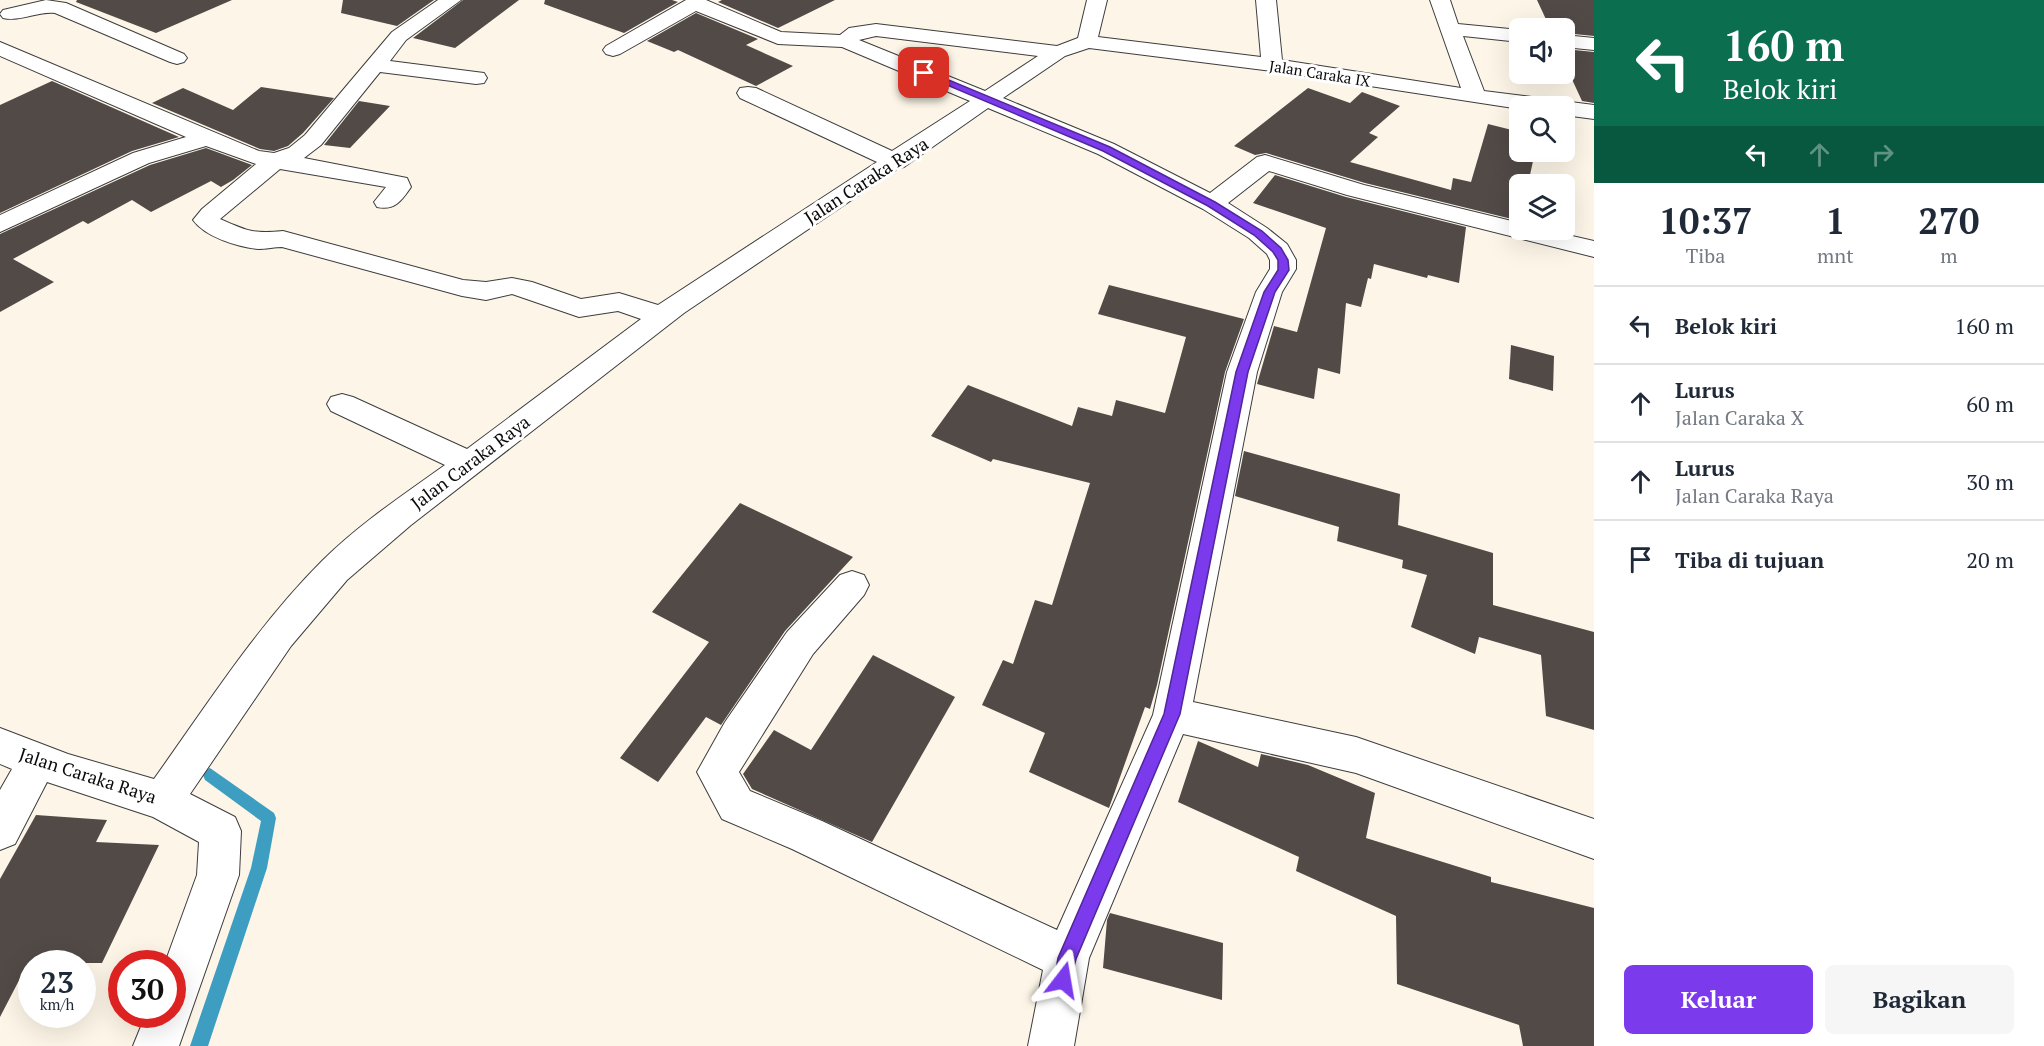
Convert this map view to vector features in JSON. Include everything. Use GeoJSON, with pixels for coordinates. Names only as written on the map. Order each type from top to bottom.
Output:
{"type":"FeatureCollection","features":[{"type":"Feature","properties":{"kind":"street"},"geometry":{"type":"LineString","coordinates":[[451,0],[399,36],[313,140],[297,153],[275,161],[206,220],[209,224],[241,237],[258,241],[283,239],[462,288],[486,291],[512,286],[579,308],[619,302],[662,316]]}},
{"type":"Feature","properties":{"kind":"street"},"geometry":{"type":"LineString","coordinates":[[1087,42],[1097,0]]}},
{"type":"Feature","properties":{"kind":"street"},"geometry":{"type":"LineString","coordinates":[[1266,0],[1272,65]]}},
{"type":"Feature","properties":{"kind":"street"},"geometry":{"type":"LineString","coordinates":[[1440,0],[1475,97]]}},
{"type":"Feature","properties":{"kind":"street"},"geometry":{"type":"LineString","coordinates":[[613,50],[696,2],[778,38],[845,40],[1107,149],[1212,204],[1258,233],[1278,250],[1283,260],[1283,270],[1269,292],[1242,372],[1172,714],[1067,958],[1051,1046]]}},
{"type":"Feature","properties":{"kind":"street"},"geometry":{"type":"LineString","coordinates":[[3,16],[59,3],[177,58]]}},
{"type":"Feature","properties":{"kind":"street"},"geometry":{"type":"LineString","coordinates":[[1451,29],[1509,35]]}},
{"type":"Feature","properties":{"kind":"street","name":"Jalan Caraka Raya"},"geometry":{"type":"LineString","coordinates":[[845,40],[855,32],[876,30],[1058,52]]}},
{"type":"Feature","properties":{"kind":"street","name":"Jalan Caraka Raya"},"geometry":{"type":"LineString","coordinates":[[0,746],[38,761],[162,801],[278,635],[335,570],[399,516],[662,316],[1058,52],[1087,42]]}},
{"type":"Feature","properties":{"kind":"street","name":"Jalan Caraka IX"},"geometry":{"type":"LineString","coordinates":[[1087,42],[1272,65],[1509,101]]}},
{"type":"Feature","properties":{"kind":"street"},"geometry":{"type":"LineString","coordinates":[[1575,42],[1594,44]]}},
{"type":"Feature","properties":{"kind":"street"},"geometry":{"type":"LineString","coordinates":[[0,48],[254,157],[399,183],[399,187],[386,202]]}},
{"type":"Feature","properties":{"kind":"street"},"geometry":{"type":"LineString","coordinates":[[374,65],[476,78]]}},
{"type":"Feature","properties":{"kind":"street"},"geometry":{"type":"LineString","coordinates":[[748,93],[896,162]]}},
{"type":"Feature","properties":{"kind":"street"},"geometry":{"type":"LineString","coordinates":[[1575,109],[1594,111]]}},
{"type":"Feature","properties":{"kind":"street"},"geometry":{"type":"LineString","coordinates":[[0,224],[141,158],[207,138]]}},
{"type":"Feature","properties":{"kind":"street"},"geometry":{"type":"LineString","coordinates":[[1212,204],[1265,162],[1356,190],[1594,249]]}},
{"type":"Feature","properties":{"kind":"street"},"geometry":{"type":"LineString","coordinates":[[342,405],[469,463]]}},
{"type":"Feature","properties":{"kind":"street"},"geometry":{"type":"LineString","coordinates":[[852,585],[800,643],[739,734],[717,772],[736,805],[807,835],[1067,958]]}},
{"type":"Feature","properties":{"kind":"street"},"geometry":{"type":"LineString","coordinates":[[1172,714],[1356,755],[1594,839]]}},
{"type":"Feature","properties":{"kind":"street"},"geometry":{"type":"LineString","coordinates":[[0,830],[38,761]]}},
{"type":"Feature","properties":{"kind":"street"},"geometry":{"type":"LineString","coordinates":[[162,801],[188,812],[220,831],[219,875],[186,966]]}},
{"type":"Feature","properties":{"kind":"street"},"geometry":{"type":"LineString","coordinates":[[156,1046],[163,1028]]}},
{"type":"Feature","properties":{"kind":"building"},"geometry":{"type":"Polygon","coordinates":[[[77,0],[232,0],[156,33],[76,2],[77,0]]]}},
{"type":"Feature","properties":{"kind":"building"},"geometry":{"type":"Polygon","coordinates":[[[343,0],[434,0],[397,26],[341,13],[343,0]]]}},
{"type":"Feature","properties":{"kind":"building"},"geometry":{"type":"Polygon","coordinates":[[[463,0],[519,0],[455,48],[413,38],[463,0]]]}},
{"type":"Feature","properties":{"kind":"building"},"geometry":{"type":"Polygon","coordinates":[[[545,0],[672,0],[678,2],[624,33],[544,4],[545,0]]]}},
{"type":"Feature","properties":{"kind":"building"},"geometry":{"type":"Polygon","coordinates":[[[722,0],[835,0],[778,28],[718,2],[722,0]]]}},
{"type":"Feature","properties":{"kind":"building"},"geometry":{"type":"Polygon","coordinates":[[[1537,0],[1594,0],[1594,36],[1575,34],[1575,18],[1545,18],[1537,0]]]}},
{"type":"Feature","properties":{"kind":"building"},"geometry":{"type":"Polygon","coordinates":[[[696,13],[758,39],[746,45],[793,66],[756,86],[678,50],[674,52],[647,41],[696,13]]]}},
{"type":"Feature","properties":{"kind":"building"},"geometry":{"type":"Polygon","coordinates":[[[1575,50],[1594,52],[1594,103],[1582,101],[1574,84],[1575,50]]]}},
{"type":"Feature","properties":{"kind":"building"},"geometry":{"type":"Polygon","coordinates":[[[52,81],[179,137],[132,151],[0,213],[0,105],[52,81]]]}},
{"type":"Feature","properties":{"kind":"building"},"geometry":{"type":"Polygon","coordinates":[[[261,87],[334,98],[303,133],[288,146],[274,151],[260,149],[152,103],[183,88],[233,110],[261,87]]]}},
{"type":"Feature","properties":{"kind":"building"},"geometry":{"type":"Polygon","coordinates":[[[1308,88],[1350,103],[1362,92],[1400,106],[1369,133],[1378,137],[1350,162],[1451,190],[1453,178],[1471,182],[1488,124],[1509,129],[1509,162],[1533,162],[1530,174],[1509,174],[1509,218],[1365,183],[1266,153],[1255,155],[1234,146],[1308,88]]]}},
{"type":"Feature","properties":{"kind":"building"},"geometry":{"type":"Polygon","coordinates":[[[359,101],[390,106],[350,148],[324,145],[359,101]]]}},
{"type":"Feature","properties":{"kind":"building"},"geometry":{"type":"Polygon","coordinates":[[[206,148],[252,165],[221,187],[211,181],[151,212],[132,200],[88,224],[83,221],[13,259],[54,282],[0,312],[0,234],[150,165],[206,148]]]}},
{"type":"Feature","properties":{"kind":"building"},"geometry":{"type":"Polygon","coordinates":[[[1275,175],[1346,197],[1466,227],[1459,283],[1428,275],[1427,278],[1374,264],[1361,307],[1346,303],[1340,374],[1318,368],[1314,399],[1257,384],[1274,326],[1297,332],[1326,228],[1253,203],[1275,175]]]}},
{"type":"Feature","properties":{"kind":"building"},"geometry":{"type":"Polygon","coordinates":[[[1109,285],[1244,319],[1225,372],[1157,685],[1150,709],[1145,707],[1109,808],[1029,772],[1045,733],[982,705],[1003,660],[1013,664],[1035,600],[1052,605],[1090,483],[993,459],[991,462],[931,436],[968,385],[1072,426],[1078,407],[1112,416],[1116,400],[1165,413],[1186,337],[1098,314],[1109,285]]]}},
{"type":"Feature","properties":{"kind":"building"},"geometry":{"type":"Polygon","coordinates":[[[1511,345],[1554,356],[1553,391],[1509,379],[1511,345]]]}},
{"type":"Feature","properties":{"kind":"building"},"geometry":{"type":"Polygon","coordinates":[[[1244,451],[1400,494],[1398,525],[1493,553],[1493,605],[1594,632],[1594,730],[1546,716],[1541,655],[1479,637],[1475,654],[1411,627],[1427,575],[1402,568],[1403,560],[1337,541],[1339,527],[1235,496],[1244,451]]]}},
{"type":"Feature","properties":{"kind":"building"},"geometry":{"type":"Polygon","coordinates":[[[740,503],[853,557],[785,631],[721,725],[706,717],[658,782],[620,758],[709,642],[652,612],[740,503]]]}},
{"type":"Feature","properties":{"kind":"building"},"geometry":{"type":"Polygon","coordinates":[[[873,655],[955,697],[872,842],[752,789],[743,774],[774,730],[811,750],[873,655]]]}},
{"type":"Feature","properties":{"kind":"building"},"geometry":{"type":"Polygon","coordinates":[[[1198,741],[1258,767],[1261,754],[1308,765],[1375,793],[1366,838],[1491,877],[1491,882],[1594,908],[1594,1046],[1523,1046],[1519,1025],[1397,984],[1396,916],[1296,871],[1299,857],[1178,802],[1198,741]]]}},
{"type":"Feature","properties":{"kind":"building"},"geometry":{"type":"Polygon","coordinates":[[[36,815],[107,820],[96,842],[159,845],[102,963],[96,963],[96,950],[18,950],[18,982],[0,1017],[0,879],[36,815]]]}},
{"type":"Feature","properties":{"kind":"building"},"geometry":{"type":"Polygon","coordinates":[[[1110,913],[1223,943],[1222,1000],[1103,968],[1107,920],[1110,913]]]}},
{"type":"Feature","properties":{"kind":"waterway"},"geometry":{"type":"LineString","coordinates":[[199,1046],[259,868],[269,818],[210,775]]}},
{"type":"Feature","properties":{"kind":"route"},"geometry":{"type":"LineString","coordinates":[[924,73],[1107,149],[1212,204],[1258,233],[1278,250],[1283,260],[1283,270],[1269,292],[1242,372],[1172,714],[1067,958],[1063,980]]}}]}
